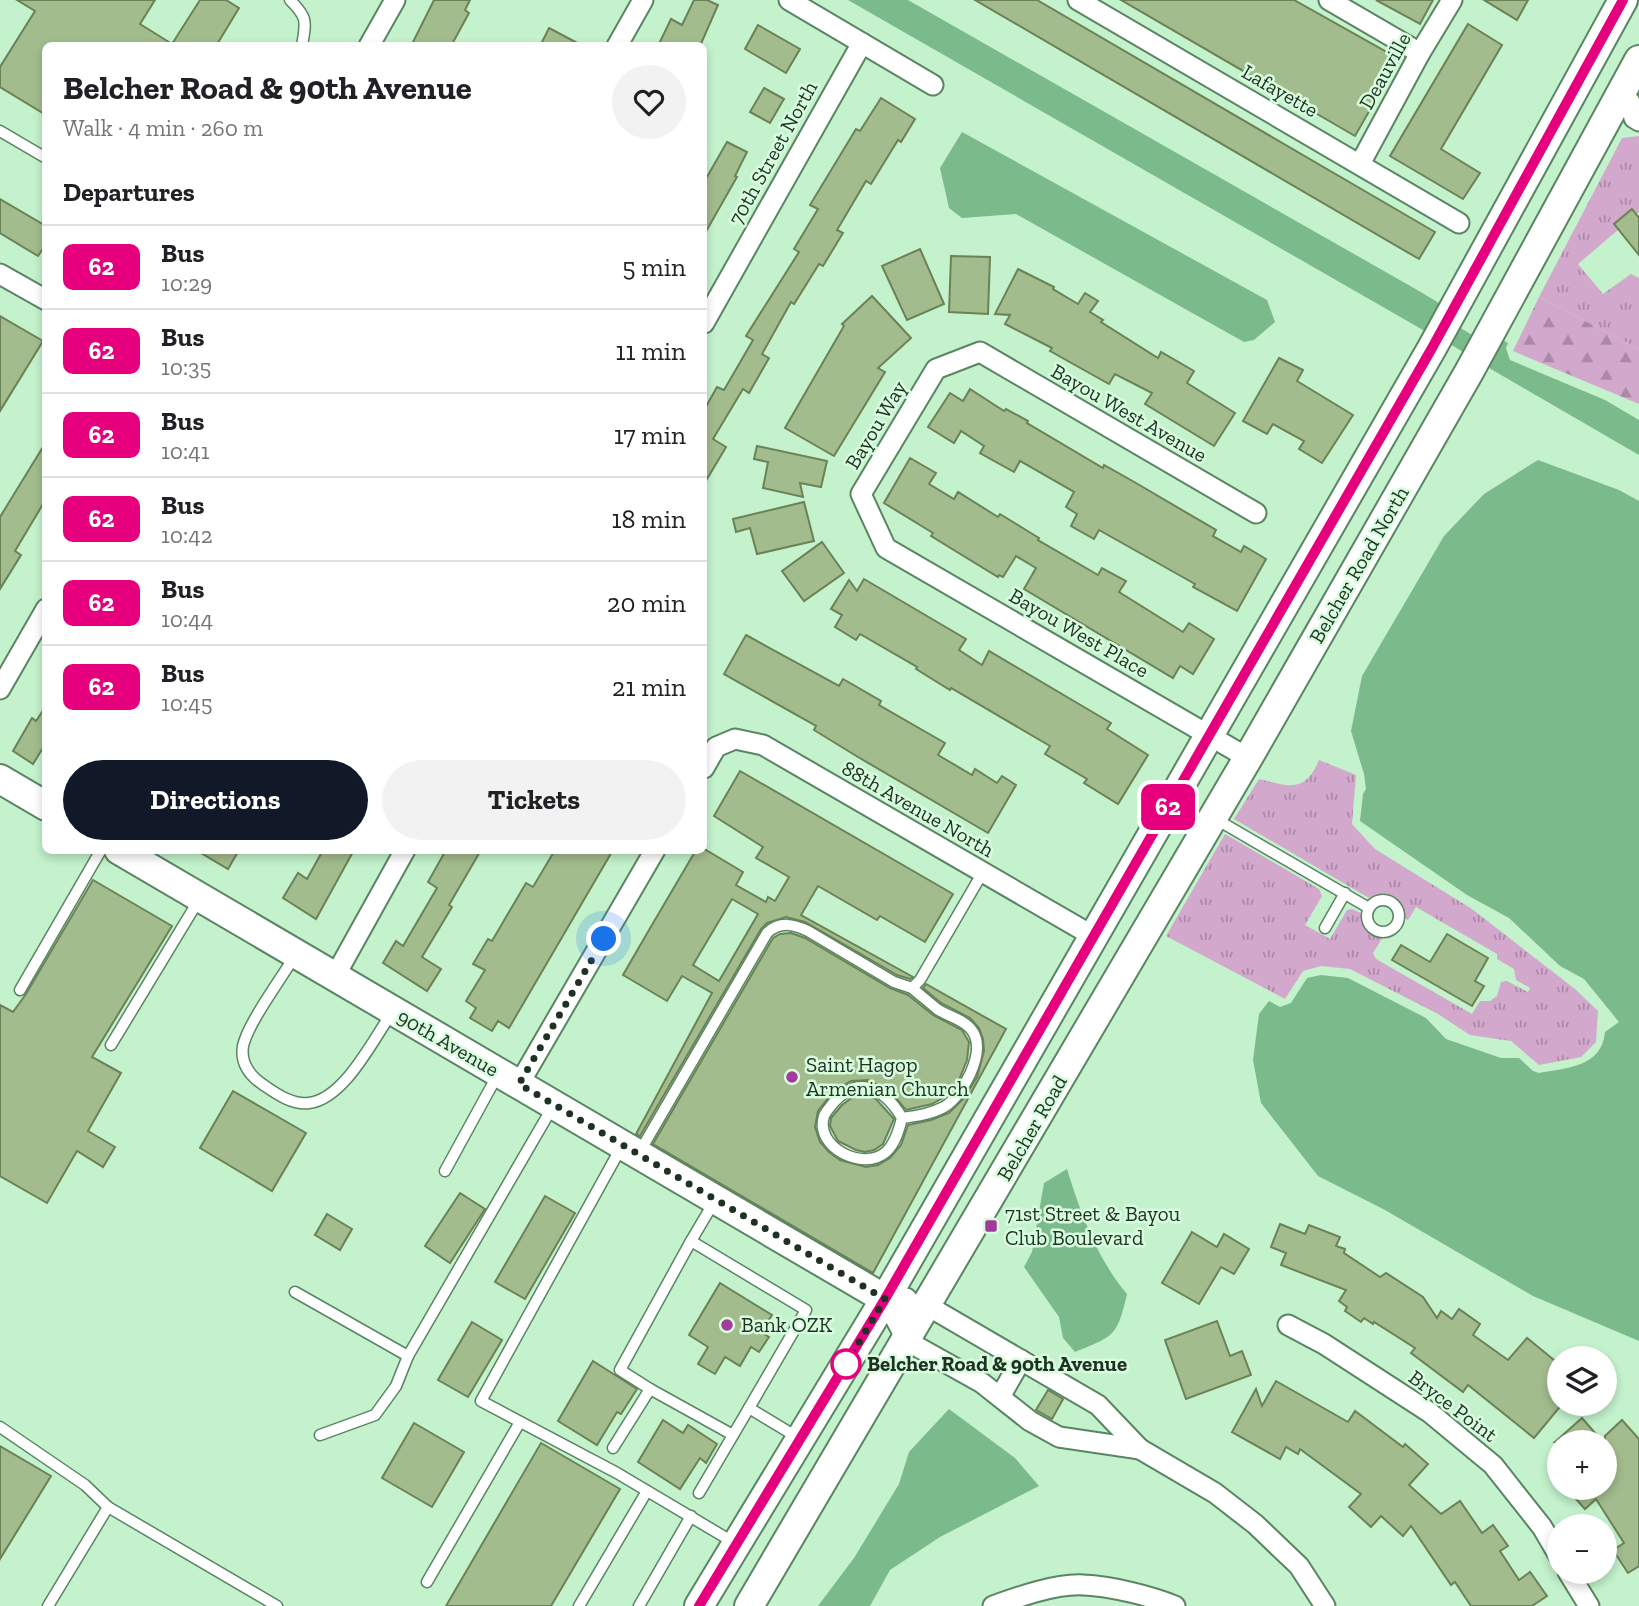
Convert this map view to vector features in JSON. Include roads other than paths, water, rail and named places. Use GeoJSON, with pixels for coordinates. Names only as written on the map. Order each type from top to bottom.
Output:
{"type":"FeatureCollection","features":[{"type":"Feature","properties":{"kind":"main road"},"geometry":{"type":"LineString","coordinates":[[1209,736],[1432,348],[1623,0]]}},
{"type":"Feature","properties":{"kind":"main road"},"geometry":{"type":"LineString","coordinates":[[1582,75],[1629,100],[1639,60]]}},
{"type":"Feature","properties":{"kind":"main road","name":"Belcher Road North"},"geometry":{"type":"LineString","coordinates":[[1248,758],[1496,323],[1629,100]]}},
{"type":"Feature","properties":{"kind":"main road","name":"Belcher Road"},"geometry":{"type":"LineString","coordinates":[[699,1606],[885,1299],[1209,736]]}},
{"type":"Feature","properties":{"kind":"main road","name":"Belcher Road"},"geometry":{"type":"LineString","coordinates":[[749,1606],[928,1306],[1248,758]]}},
{"type":"Feature","properties":{"kind":"main road"},"geometry":{"type":"LineString","coordinates":[[0,779],[42,805]]}},
{"type":"Feature","properties":{"kind":"main road","name":"90th Avenue"},"geometry":{"type":"LineString","coordinates":[[133,854],[154,860],[200,898],[885,1299],[928,1306]]}},
{"type":"Feature","properties":{"kind":"street"},"geometry":{"type":"LineString","coordinates":[[371,42],[395,0]]}},
{"type":"Feature","properties":{"kind":"street"},"geometry":{"type":"LineString","coordinates":[[619,42],[643,0]]}},
{"type":"Feature","properties":{"kind":"street"},"geometry":{"type":"LineString","coordinates":[[789,0],[933,85]]}},
{"type":"Feature","properties":{"kind":"street","name":"Lafayette"},"geometry":{"type":"LineString","coordinates":[[1078,0],[1459,223]]}},
{"type":"Feature","properties":{"kind":"street"},"geometry":{"type":"LineString","coordinates":[[1328,0],[1420,53]]}},
{"type":"Feature","properties":{"kind":"street","name":"Deauville"},"geometry":{"type":"LineString","coordinates":[[1360,164],[1452,0]]}},
{"type":"Feature","properties":{"kind":"street","name":"70th Street North"},"geometry":{"type":"LineString","coordinates":[[707,318],[862,43]]}},
{"type":"Feature","properties":{"kind":"street"},"geometry":{"type":"LineString","coordinates":[[1629,100],[1634,118],[1639,121]]}},
{"type":"Feature","properties":{"kind":"street"},"geometry":{"type":"LineString","coordinates":[[0,274],[42,298]]}},
{"type":"Feature","properties":{"kind":"street","name":"Bayou West Avenue"},"geometry":{"type":"LineString","coordinates":[[980,352],[1256,513]]}},
{"type":"Feature","properties":{"kind":"street","name":"Bayou Way"},"geometry":{"type":"LineString","coordinates":[[886,548],[861,494],[936,369],[980,352]]}},
{"type":"Feature","properties":{"kind":"street","name":"Bayou West Place"},"geometry":{"type":"LineString","coordinates":[[886,548],[1248,758]]}},
{"type":"Feature","properties":{"kind":"street"},"geometry":{"type":"LineString","coordinates":[[0,689],[42,616]]}},
{"type":"Feature","properties":{"kind":"street","name":"88th Avenue North"},"geometry":{"type":"LineString","coordinates":[[707,763],[716,747],[736,739],[763,746],[1093,936]]}},
{"type":"Feature","properties":{"kind":"street"},"geometry":{"type":"LineString","coordinates":[[334,976],[403,854]]}},
{"type":"Feature","properties":{"kind":"street"},"geometry":{"type":"LineString","coordinates":[[509,1078],[652,854]]}},
{"type":"Feature","properties":{"kind":"street"},"geometry":{"type":"LineString","coordinates":[[885,1299],[907,1341],[982,1383],[1030,1421],[1059,1437],[1140,1449]]}},
{"type":"Feature","properties":{"kind":"street"},"geometry":{"type":"LineString","coordinates":[[928,1306],[1098,1405],[1140,1449],[1215,1493],[1255,1524],[1299,1566],[1325,1606]]}},
{"type":"Feature","properties":{"kind":"street","name":"Bryce Point"},"geometry":{"type":"LineString","coordinates":[[1288,1325],[1324,1344],[1429,1412],[1493,1465],[1547,1536]]}},
{"type":"Feature","properties":{"kind":"street"},"geometry":{"type":"LineString","coordinates":[[1000,1397],[1021,1360]]}},
{"type":"Feature","properties":{"kind":"street"},"geometry":{"type":"LineString","coordinates":[[993,1606],[1027,1594],[1082,1584],[1157,1599],[1175,1606]]}},
{"type":"Feature","properties":{"kind":"street"},"geometry":{"type":"LineString","coordinates":[[1575,1584],[1589,1606]]}},
{"type":"Feature","properties":{"kind":"lane"},"geometry":{"type":"LineString","coordinates":[[290,0],[304,14],[303,42]]}},
{"type":"Feature","properties":{"kind":"lane"},"geometry":{"type":"LineString","coordinates":[[0,131],[42,156]]}},
{"type":"Feature","properties":{"kind":"lane"},"geometry":{"type":"LineString","coordinates":[[1213,818],[1369,908]]}},
{"type":"Feature","properties":{"kind":"lane"},"geometry":{"type":"LineString","coordinates":[[20,990],[99,854]]}},
{"type":"Feature","properties":{"kind":"lane"},"geometry":{"type":"LineString","coordinates":[[912,988],[920,980],[983,872]]}},
{"type":"Feature","properties":{"kind":"lane"},"geometry":{"type":"LineString","coordinates":[[1325,928],[1345,893]]}},
{"type":"Feature","properties":{"kind":"lane"},"geometry":{"type":"LineString","coordinates":[[111,1045],[200,898]]}},
{"type":"Feature","properties":{"kind":"lane"},"geometry":{"type":"LineString","coordinates":[[737,1544],[647,1491],[481,1401],[631,1149],[767,933],[775,925],[793,924],[808,930],[894,982],[912,988],[939,1010],[967,1025],[977,1042],[978,1055],[973,1069],[947,1106],[930,1113],[902,1118]]}},
{"type":"Feature","properties":{"kind":"lane"},"geometry":{"type":"LineString","coordinates":[[296,954],[257,1016],[243,1046],[244,1066],[255,1079],[273,1092],[288,1100],[309,1103],[328,1096],[348,1078],[393,1010]]}},
{"type":"Feature","properties":{"kind":"lane"},"geometry":{"type":"LineString","coordinates":[[445,1171],[509,1078]]}},
{"type":"Feature","properties":{"kind":"lane"},"geometry":{"type":"LineString","coordinates":[[859,1087],[872,1088],[885,1097],[896,1107],[902,1118],[892,1145],[885,1153],[872,1160],[859,1160],[841,1153],[828,1141],[823,1127],[824,1114],[839,1096],[859,1087]]}},
{"type":"Feature","properties":{"kind":"lane"},"geometry":{"type":"LineString","coordinates":[[320,1435],[375,1415],[396,1386],[408,1356],[554,1104]]}},
{"type":"Feature","properties":{"kind":"lane"},"geometry":{"type":"LineString","coordinates":[[716,1199],[620,1370],[733,1435]]}},
{"type":"Feature","properties":{"kind":"lane"},"geometry":{"type":"LineString","coordinates":[[691,1241],[806,1310],[699,1493]]}},
{"type":"Feature","properties":{"kind":"lane"},"geometry":{"type":"LineString","coordinates":[[295,1292],[408,1356]]}},
{"type":"Feature","properties":{"kind":"lane"},"geometry":{"type":"LineString","coordinates":[[613,1448],[650,1388]]}},
{"type":"Feature","properties":{"kind":"lane"},"geometry":{"type":"LineString","coordinates":[[749,1408],[800,1439]]}},
{"type":"Feature","properties":{"kind":"lane"},"geometry":{"type":"LineString","coordinates":[[427,1583],[520,1422]]}},
{"type":"Feature","properties":{"kind":"lane"},"geometry":{"type":"LineString","coordinates":[[0,1427],[85,1485],[108,1507],[276,1606]]}},
{"type":"Feature","properties":{"kind":"lane"},"geometry":{"type":"LineString","coordinates":[[579,1606],[647,1491]]}},
{"type":"Feature","properties":{"kind":"lane"},"geometry":{"type":"LineString","coordinates":[[48,1606],[108,1507]]}},
{"type":"Feature","properties":{"kind":"lane"},"geometry":{"type":"LineString","coordinates":[[639,1606],[691,1516]]}},
{"type":"Feature","properties":{"kind":"waterway"},"geometry":{"type":"LineString","coordinates":[[1432,322],[1490,357]]}},
{"type":"Feature","properties":{"kind":"place","name":"Saint Hagop Armenian Church"},"geometry":{"type":"Point","coordinates":[792,1077]}},
{"type":"Feature","properties":{"kind":"place","name":"71st Street & Bayou Club Boulevard"},"geometry":{"type":"Point","coordinates":[991,1226]}},
{"type":"Feature","properties":{"kind":"place","name":"Bank OZK"},"geometry":{"type":"Point","coordinates":[727,1325]}},
{"type":"Feature","properties":{"kind":"place","name":"Belcher Road & 90th Avenue"},"geometry":{"type":"Point","coordinates":[846,1364]}}]}
